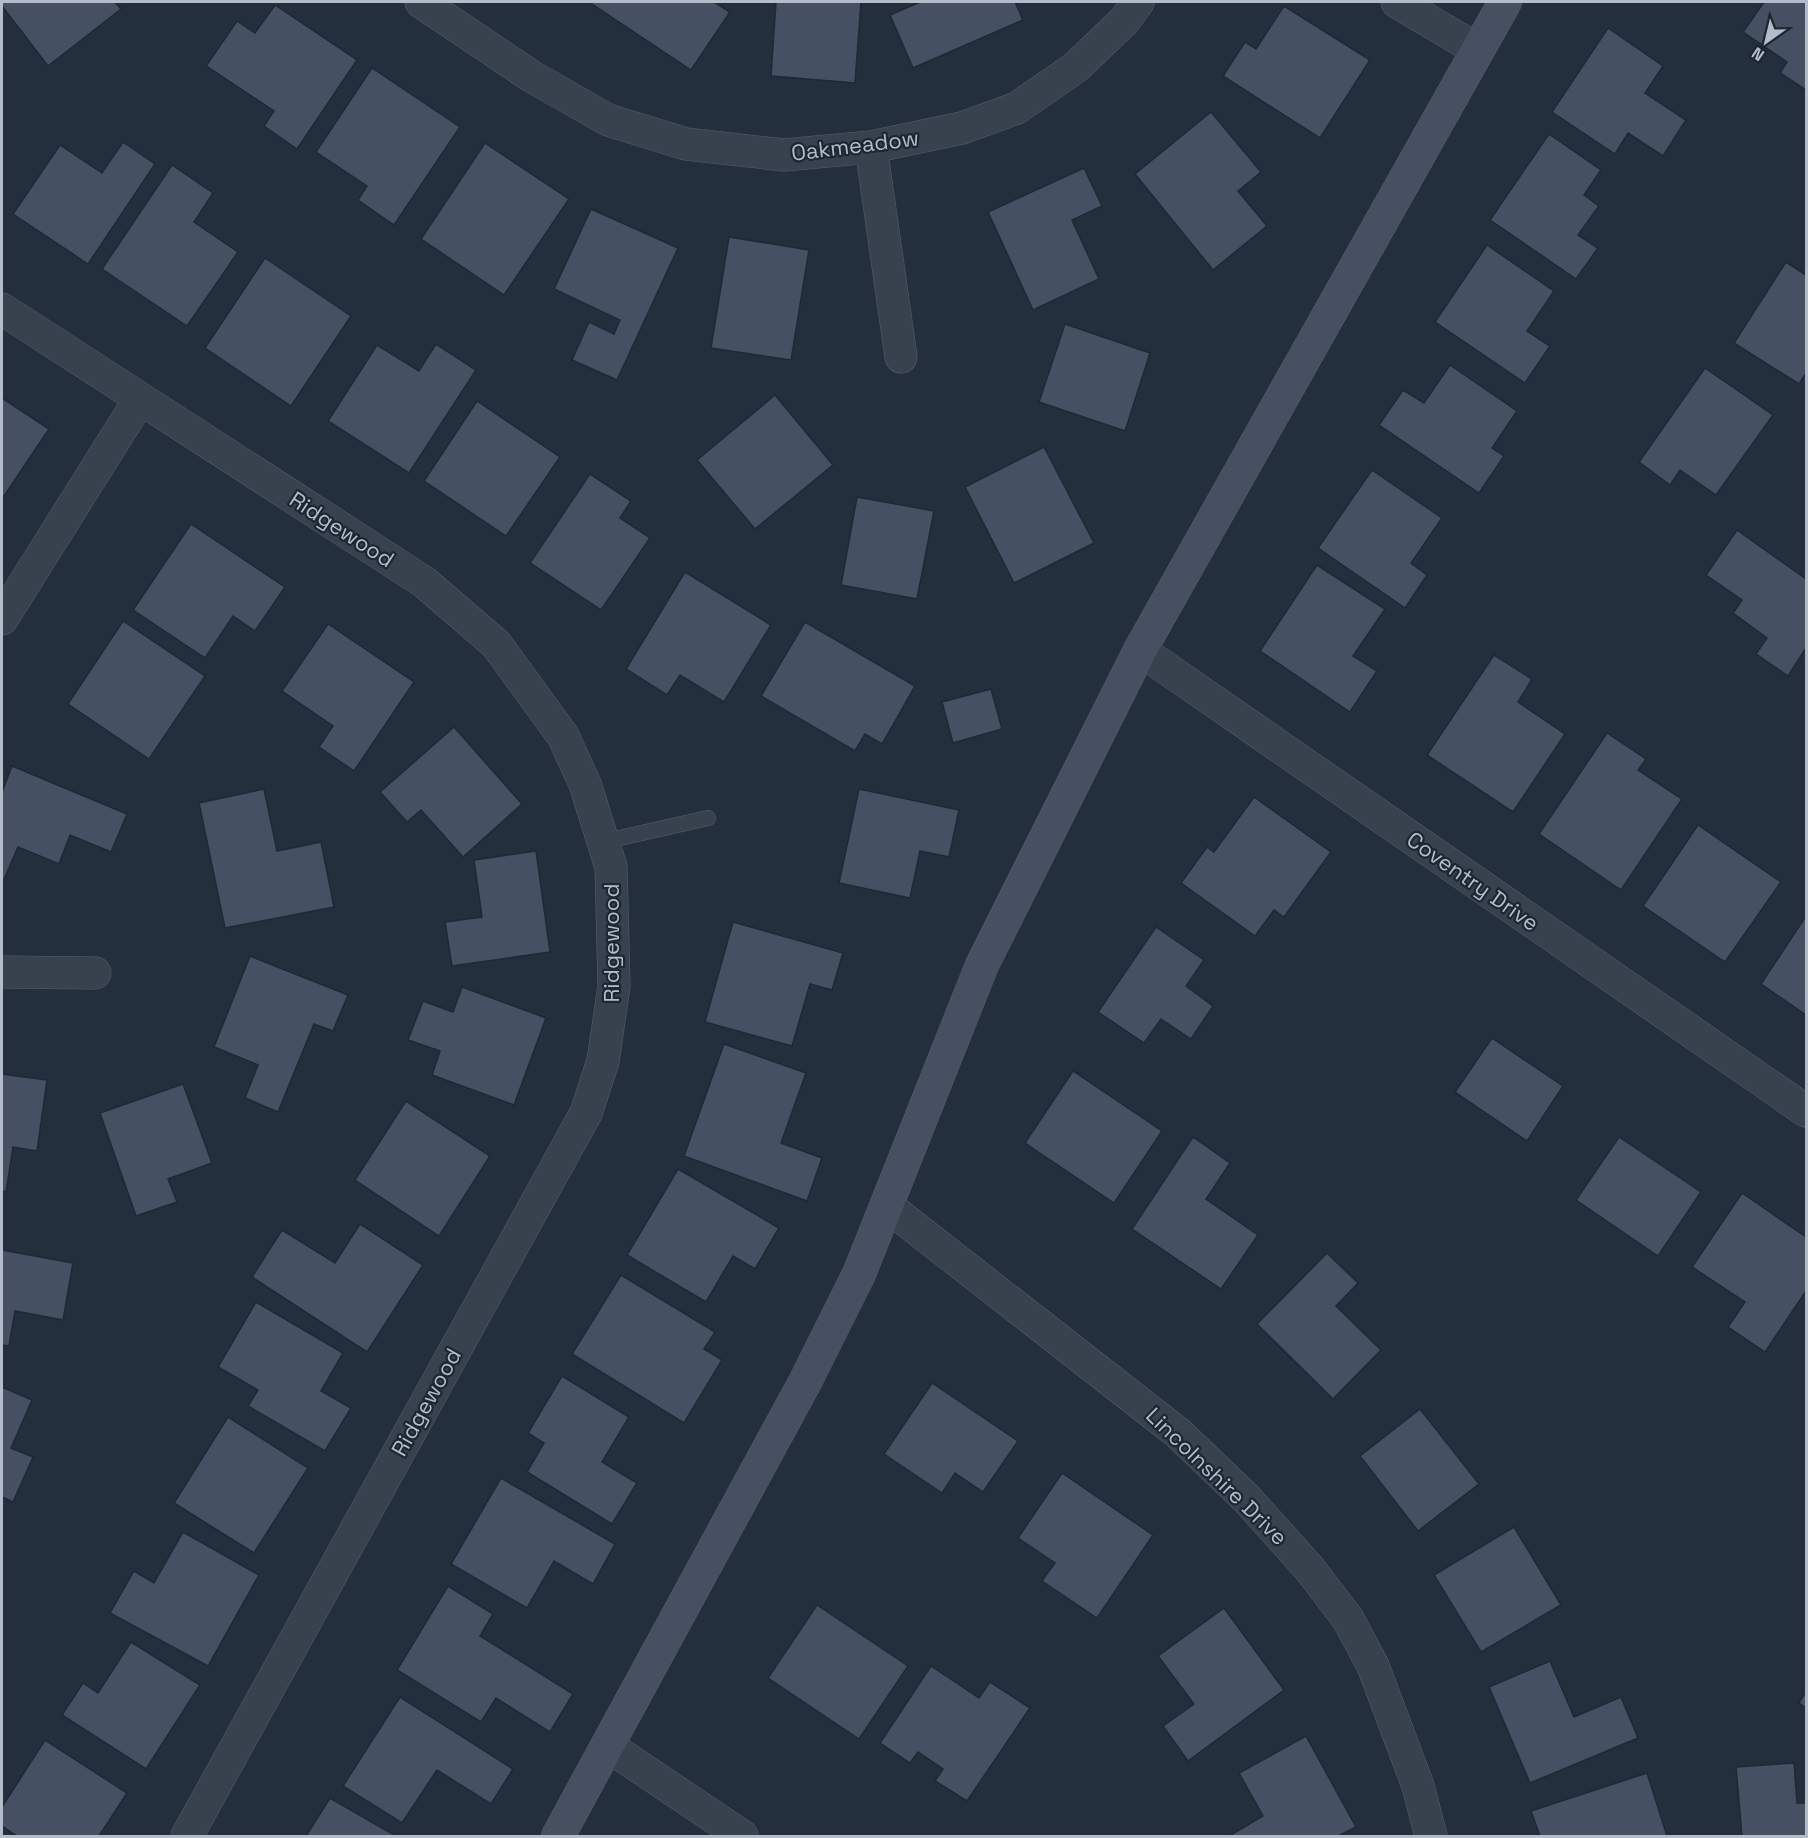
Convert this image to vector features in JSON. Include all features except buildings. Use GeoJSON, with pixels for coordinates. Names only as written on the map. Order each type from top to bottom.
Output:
{"type":"FeatureCollection","features":[{"type":"Feature","properties":{"kind":"street","name":"Oakmeadow"},"geometry":{"type":"LineString","coordinates":[[421,2],[531,76],[608,120],[686,144],[784,155],[871,147],[962,128],[1017,108],[1076,68],[1124,21],[1138,2]]}},
{"type":"Feature","properties":{"kind":"street"},"geometry":{"type":"LineString","coordinates":[[1397,2],[1478,50]]}},
{"type":"Feature","properties":{"kind":"street"},"geometry":{"type":"LineString","coordinates":[[558,1836],[805,1382],[859,1274],[982,965],[1140,650],[1505,2]]}},
{"type":"Feature","properties":{"kind":"street"},"geometry":{"type":"LineString","coordinates":[[871,147],[900,357]]}},
{"type":"Feature","properties":{"kind":"street","name":"Ridgewood"},"geometry":{"type":"LineString","coordinates":[[2,309],[424,582],[496,644],[563,736],[585,784],[611,867],[614,986],[603,1061],[586,1113],[187,1836]]}},
{"type":"Feature","properties":{"kind":"street"},"geometry":{"type":"LineString","coordinates":[[2,619],[140,399]]}},
{"type":"Feature","properties":{"kind":"street","name":"Coventry Drive"},"geometry":{"type":"LineString","coordinates":[[1140,650],[1806,1111]]}},
{"type":"Feature","properties":{"kind":"street"},"geometry":{"type":"LineString","coordinates":[[2,972],[95,973]]}},
{"type":"Feature","properties":{"kind":"street","name":"Lincolnshire Drive"},"geometry":{"type":"LineString","coordinates":[[886,1205],[1178,1433],[1247,1499],[1310,1568],[1348,1619],[1373,1666],[1418,1786],[1431,1836]]}},
{"type":"Feature","properties":{"kind":"street"},"geometry":{"type":"LineString","coordinates":[[608,1746],[742,1836]]}},
{"type":"Feature","properties":{"kind":"lane"},"geometry":{"type":"LineString","coordinates":[[602,842],[708,818]]}}]}
